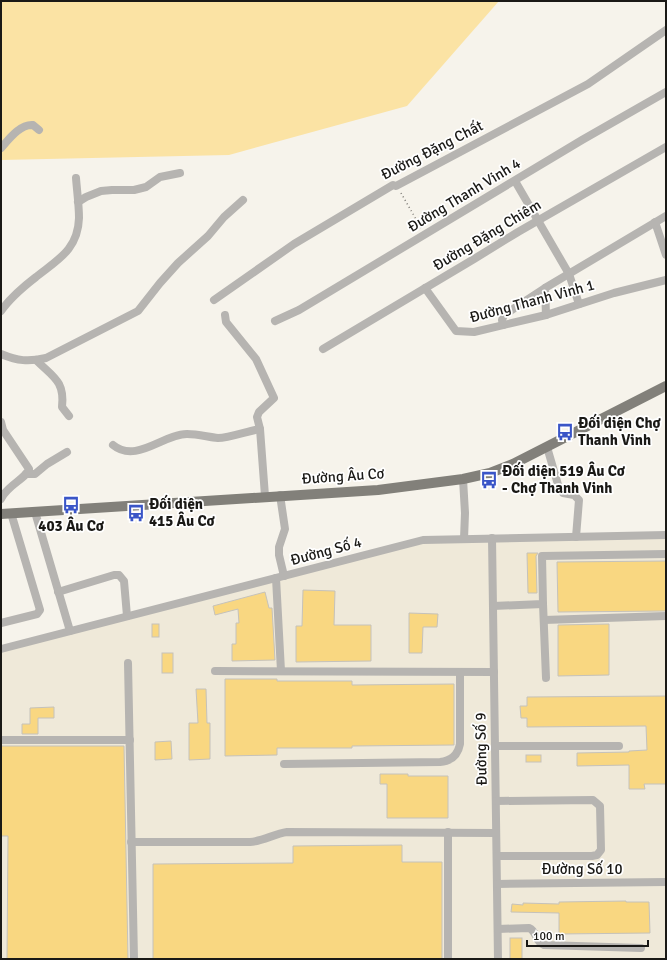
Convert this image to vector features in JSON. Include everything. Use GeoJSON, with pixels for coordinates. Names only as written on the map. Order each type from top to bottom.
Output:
{"type":"FeatureCollection","features":[{"type":"Feature","properties":{"kind":"main road","name":"Đường Âu Cơ"},"geometry":{"type":"LineString","coordinates":[[6,514],[280,495],[378,490],[463,480],[490,473],[512,464],[666,386]]}},
{"type":"Feature","properties":{"kind":"street","name":"Đường Đặng Chất"},"geometry":{"type":"LineString","coordinates":[[214,300],[294,244],[393,185],[396,186],[588,84],[666,30]]}},
{"type":"Feature","properties":{"kind":"street","name":"Đường Thanh Vinh 4"},"geometry":{"type":"LineString","coordinates":[[275,321],[299,310],[582,140],[666,92]]}},
{"type":"Feature","properties":{"kind":"street"},"geometry":{"type":"LineString","coordinates":[[1,148],[17,132],[26,126],[33,125],[39,130]]}},
{"type":"Feature","properties":{"kind":"street","name":"Đường Đặng Chiêm"},"geometry":{"type":"LineString","coordinates":[[323,349],[538,220],[666,147]]}},
{"type":"Feature","properties":{"kind":"street"},"geometry":{"type":"LineString","coordinates":[[78,202],[101,191],[134,190],[146,187],[160,177],[180,173]]}},
{"type":"Feature","properties":{"kind":"street"},"geometry":{"type":"LineString","coordinates":[[1,311],[7,302],[24,286],[52,266],[66,252],[76,232],[79,219],[76,178]]}},
{"type":"Feature","properties":{"kind":"street"},"geometry":{"type":"LineString","coordinates":[[515,181],[569,274],[580,304]]}},
{"type":"Feature","properties":{"kind":"street"},"geometry":{"type":"LineString","coordinates":[[1,354],[23,360],[46,358],[135,314],[148,300],[160,282],[178,263],[208,236],[224,217],[243,200]]}},
{"type":"Feature","properties":{"kind":"street"},"geometry":{"type":"LineString","coordinates":[[503,325],[502,320],[504,315],[545,288],[666,216]]}},
{"type":"Feature","properties":{"kind":"street"},"geometry":{"type":"LineString","coordinates":[[656,222],[666,255]]}},
{"type":"Feature","properties":{"kind":"street","name":"Đường Thanh Vinh 1"},"geometry":{"type":"LineString","coordinates":[[425,288],[456,331],[474,332],[546,315],[666,280]]}},
{"type":"Feature","properties":{"kind":"street"},"geometry":{"type":"LineString","coordinates":[[545,288],[546,315]]}},
{"type":"Feature","properties":{"kind":"street"},"geometry":{"type":"LineString","coordinates":[[225,315],[226,322],[256,359],[274,398],[259,412],[257,417],[260,429],[265,496]]}},
{"type":"Feature","properties":{"kind":"street"},"geometry":{"type":"LineString","coordinates":[[36,360],[56,380],[62,389],[62,407],[69,416]]}},
{"type":"Feature","properties":{"kind":"street"},"geometry":{"type":"LineString","coordinates":[[1,499],[7,490],[26,474],[29,469],[2,426]]}},
{"type":"Feature","properties":{"kind":"street"},"geometry":{"type":"LineString","coordinates":[[113,445],[119,450],[139,451],[186,434],[219,438],[260,429]]}},
{"type":"Feature","properties":{"kind":"street"},"geometry":{"type":"LineString","coordinates":[[547,447],[559,488],[563,493],[574,495],[579,500],[576,537]]}},
{"type":"Feature","properties":{"kind":"street"},"geometry":{"type":"LineString","coordinates":[[26,474],[35,474],[47,464],[67,452]]}},
{"type":"Feature","properties":{"kind":"street"},"geometry":{"type":"LineString","coordinates":[[463,480],[465,514],[464,539]]}},
{"type":"Feature","properties":{"kind":"street"},"geometry":{"type":"LineString","coordinates":[[280,495],[285,529],[279,547],[282,671]]}},
{"type":"Feature","properties":{"kind":"street"},"geometry":{"type":"LineString","coordinates":[[35,512],[70,631]]}},
{"type":"Feature","properties":{"kind":"street"},"geometry":{"type":"LineString","coordinates":[[1,623],[37,614],[40,610],[6,514]]}},
{"type":"Feature","properties":{"kind":"street","name":"Đường Số 4"},"geometry":{"type":"LineString","coordinates":[[1,649],[423,540],[666,536]]}},
{"type":"Feature","properties":{"kind":"street","name":"Đường Số 9"},"geometry":{"type":"LineString","coordinates":[[492,538],[498,959]]}},
{"type":"Feature","properties":{"kind":"street"},"geometry":{"type":"LineString","coordinates":[[546,678],[542,556],[666,554]]}},
{"type":"Feature","properties":{"kind":"street"},"geometry":{"type":"LineString","coordinates":[[58,592],[114,575],[119,575],[124,581],[127,616]]}},
{"type":"Feature","properties":{"kind":"street"},"geometry":{"type":"LineString","coordinates":[[493,606],[544,604]]}},
{"type":"Feature","properties":{"kind":"street"},"geometry":{"type":"LineString","coordinates":[[544,620],[666,616]]}},
{"type":"Feature","properties":{"kind":"street"},"geometry":{"type":"LineString","coordinates":[[128,662],[134,959]]}},
{"type":"Feature","properties":{"kind":"street"},"geometry":{"type":"LineString","coordinates":[[215,671],[494,672]]}},
{"type":"Feature","properties":{"kind":"street"},"geometry":{"type":"LineString","coordinates":[[284,764],[440,762],[449,760],[458,752],[460,744],[460,672]]}},
{"type":"Feature","properties":{"kind":"street"},"geometry":{"type":"LineString","coordinates":[[1,740],[130,740]]}},
{"type":"Feature","properties":{"kind":"street"},"geometry":{"type":"LineString","coordinates":[[495,746],[619,746]]}},
{"type":"Feature","properties":{"kind":"street"},"geometry":{"type":"LineString","coordinates":[[496,801],[593,800],[600,806],[601,850],[597,855],[592,856],[497,856]]}},
{"type":"Feature","properties":{"kind":"street"},"geometry":{"type":"LineString","coordinates":[[131,842],[250,842],[261,840],[277,833],[287,832],[496,833]]}},
{"type":"Feature","properties":{"kind":"street"},"geometry":{"type":"LineString","coordinates":[[448,832],[448,959]]}},
{"type":"Feature","properties":{"kind":"street","name":"Đường Số 10"},"geometry":{"type":"LineString","coordinates":[[497,884],[666,882]]}},
{"type":"Feature","properties":{"kind":"street"},"geometry":{"type":"LineString","coordinates":[[498,929],[532,929],[539,942],[544,945],[641,948]]}},
{"type":"Feature","properties":{"kind":"path"},"geometry":{"type":"LineString","coordinates":[[396,186],[425,234]]}},
{"type":"Feature","properties":{"kind":"shaded area"},"geometry":{"type":"Polygon","coordinates":[[[1,1],[499,1],[407,106],[229,155],[1,160],[1,1]]]}},
{"type":"Feature","properties":{"kind":"shaded area"},"geometry":{"type":"Polygon","coordinates":[[[666,537],[666,959],[1,959],[1,649],[423,540],[666,537]]]}},
{"type":"Feature","properties":{"kind":"building"},"geometry":{"type":"Polygon","coordinates":[[[527,553],[538,553],[536,556],[537,593],[528,593],[527,553]]]}},
{"type":"Feature","properties":{"kind":"building"},"geometry":{"type":"Polygon","coordinates":[[[666,561],[666,611],[558,612],[557,562],[666,561]]]}},
{"type":"Feature","properties":{"kind":"building"},"geometry":{"type":"Polygon","coordinates":[[[303,590],[335,591],[334,625],[371,625],[371,661],[296,662],[296,626],[302,626],[303,590]]]}},
{"type":"Feature","properties":{"kind":"building"},"geometry":{"type":"Polygon","coordinates":[[[265,592],[269,608],[272,608],[275,660],[232,661],[232,644],[236,644],[236,623],[239,623],[238,609],[215,615],[213,606],[265,592]]]}},
{"type":"Feature","properties":{"kind":"building"},"geometry":{"type":"Polygon","coordinates":[[[409,613],[438,614],[437,627],[423,627],[422,653],[409,653],[409,613]]]}},
{"type":"Feature","properties":{"kind":"building"},"geometry":{"type":"Polygon","coordinates":[[[152,624],[159,624],[159,637],[152,637],[152,624]]]}},
{"type":"Feature","properties":{"kind":"building"},"geometry":{"type":"Polygon","coordinates":[[[609,624],[609,675],[558,676],[558,625],[609,624]]]}},
{"type":"Feature","properties":{"kind":"building"},"geometry":{"type":"Polygon","coordinates":[[[162,653],[173,653],[173,673],[162,673],[162,653]]]}},
{"type":"Feature","properties":{"kind":"building"},"geometry":{"type":"Polygon","coordinates":[[[225,679],[352,681],[352,685],[454,684],[454,745],[352,746],[352,748],[277,748],[277,755],[225,756],[225,679]]]}},
{"type":"Feature","properties":{"kind":"building"},"geometry":{"type":"Polygon","coordinates":[[[196,689],[206,689],[207,723],[210,723],[210,759],[189,760],[189,723],[198,723],[196,689]]]}},
{"type":"Feature","properties":{"kind":"building"},"geometry":{"type":"Polygon","coordinates":[[[666,696],[666,784],[644,784],[645,789],[629,789],[629,765],[577,766],[577,753],[629,752],[647,750],[646,726],[527,727],[527,718],[521,718],[520,706],[527,706],[527,697],[666,696]]]}},
{"type":"Feature","properties":{"kind":"building"},"geometry":{"type":"Polygon","coordinates":[[[54,707],[54,718],[38,718],[38,734],[22,734],[22,724],[30,724],[30,708],[54,707]]]}},
{"type":"Feature","properties":{"kind":"building"},"geometry":{"type":"Polygon","coordinates":[[[171,741],[172,759],[155,760],[155,742],[171,741]]]}},
{"type":"Feature","properties":{"kind":"building"},"geometry":{"type":"Polygon","coordinates":[[[1,746],[124,746],[128,959],[7,959],[8,836],[1,836],[1,746]]]}},
{"type":"Feature","properties":{"kind":"building"},"geometry":{"type":"Polygon","coordinates":[[[526,755],[541,755],[541,762],[526,762],[526,755]]]}},
{"type":"Feature","properties":{"kind":"building"},"geometry":{"type":"Polygon","coordinates":[[[380,774],[448,776],[448,818],[387,818],[387,784],[380,784],[380,774]]]}},
{"type":"Feature","properties":{"kind":"building"},"geometry":{"type":"Polygon","coordinates":[[[402,845],[402,862],[442,862],[442,959],[153,959],[153,864],[293,863],[293,846],[402,845]]]}},
{"type":"Feature","properties":{"kind":"building"},"geometry":{"type":"Polygon","coordinates":[[[559,902],[649,902],[650,933],[559,934],[559,913],[511,912],[512,904],[523,905],[523,903],[559,904],[559,902]]]}},
{"type":"Feature","properties":{"kind":"building"},"geometry":{"type":"Polygon","coordinates":[[[510,938],[522,938],[522,959],[510,959],[510,938]]]}},
{"type":"Feature","properties":{"kind":"place","name":"Đối diện Chợ Thanh Vinh"},"geometry":{"type":"Point","coordinates":[565,432]}},
{"type":"Feature","properties":{"kind":"place","name":"Đối diện 519 Âu Cơ - Chợ Thanh Vinh"},"geometry":{"type":"Point","coordinates":[489,480]}},
{"type":"Feature","properties":{"kind":"place","name":"403 Âu Cơ"},"geometry":{"type":"Point","coordinates":[71,505]}},
{"type":"Feature","properties":{"kind":"place","name":"Đối diện 415 Âu Cơ"},"geometry":{"type":"Point","coordinates":[136,513]}}]}
